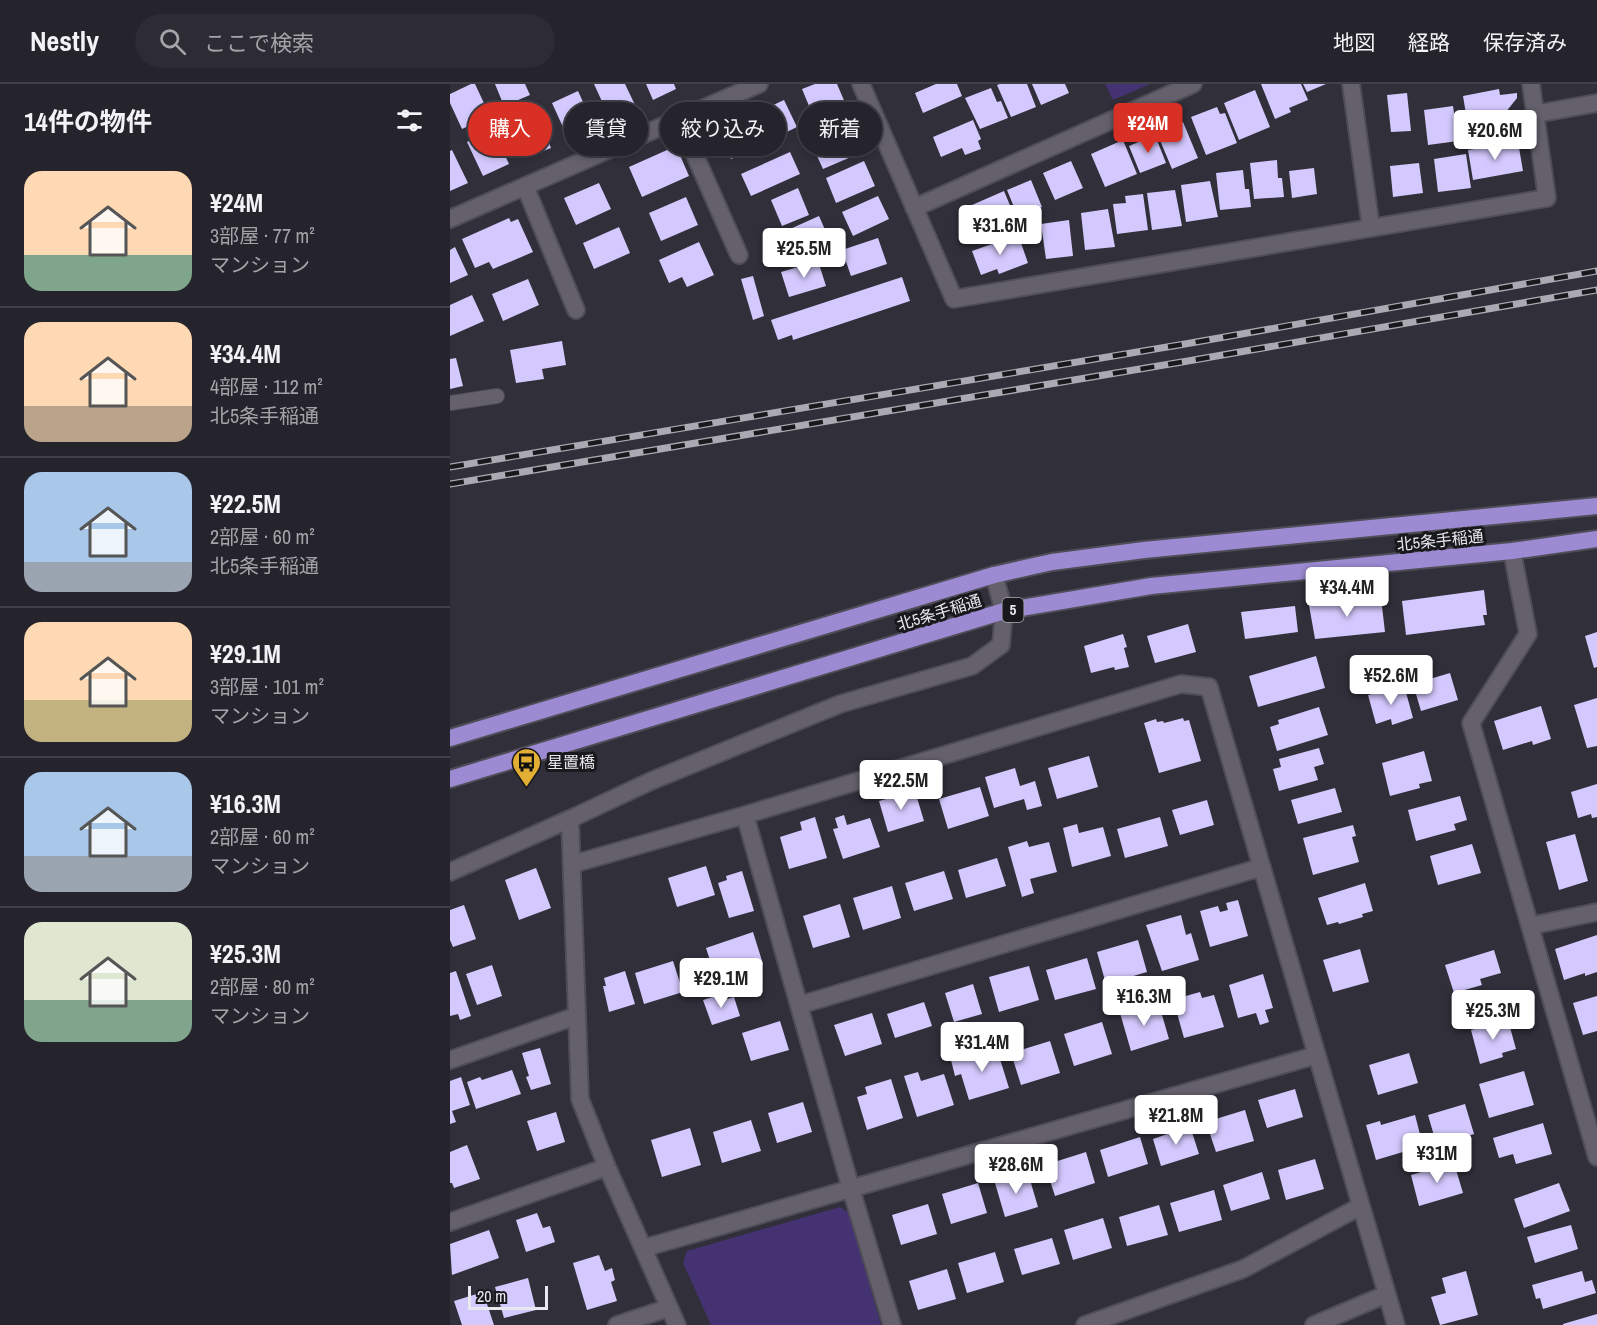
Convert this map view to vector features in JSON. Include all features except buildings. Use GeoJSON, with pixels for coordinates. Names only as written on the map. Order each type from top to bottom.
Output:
{"type":"FeatureCollection","features":[{"type":"Feature","properties":{"kind":"highway","name":"北5条手稲通"},"geometry":{"type":"LineString","coordinates":[[450,738],[994,575],[1052,562],[1144,550],[1597,506]]}},
{"type":"Feature","properties":{"kind":"highway","name":"北5条手稲通"},"geometry":{"type":"LineString","coordinates":[[450,780],[1004,611],[1151,586],[1512,551],[1597,539]]}},
{"type":"Feature","properties":{"kind":"street"},"geometry":{"type":"LineString","coordinates":[[718,102],[759,84]]}},
{"type":"Feature","properties":{"kind":"street"},"geometry":{"type":"LineString","coordinates":[[861,84],[954,299],[1547,198],[1531,84]]}},
{"type":"Feature","properties":{"kind":"street"},"geometry":{"type":"LineString","coordinates":[[914,208],[1193,84]]}},
{"type":"Feature","properties":{"kind":"street"},"geometry":{"type":"LineString","coordinates":[[1351,84],[1371,228]]}},
{"type":"Feature","properties":{"kind":"street"},"geometry":{"type":"LineString","coordinates":[[1535,114],[1597,103]]}},
{"type":"Feature","properties":{"kind":"street"},"geometry":{"type":"LineString","coordinates":[[450,219],[660,127]]}},
{"type":"Feature","properties":{"kind":"street"},"geometry":{"type":"LineString","coordinates":[[695,156],[739,255]]}},
{"type":"Feature","properties":{"kind":"street"},"geometry":{"type":"LineString","coordinates":[[525,186],[576,310]]}},
{"type":"Feature","properties":{"kind":"street"},"geometry":{"type":"LineString","coordinates":[[1512,551],[1528,634],[1471,723],[1597,1158]]}},
{"type":"Feature","properties":{"kind":"street"},"geometry":{"type":"LineString","coordinates":[[450,872],[651,781],[840,704],[972,666],[1000,645],[1004,611],[994,575]]}},
{"type":"Feature","properties":{"kind":"street"},"geometry":{"type":"LineString","coordinates":[[573,864],[745,815],[1181,684],[1209,687],[1396,1325]]}},
{"type":"Feature","properties":{"kind":"street"},"geometry":{"type":"LineString","coordinates":[[745,815],[892,1325]]}},
{"type":"Feature","properties":{"kind":"street"},"geometry":{"type":"LineString","coordinates":[[570,819],[580,1099],[607,1167],[677,1325]]}},
{"type":"Feature","properties":{"kind":"street"},"geometry":{"type":"LineString","coordinates":[[800,1005],[1262,867]]}},
{"type":"Feature","properties":{"kind":"street"},"geometry":{"type":"LineString","coordinates":[[1530,926],[1597,912]]}},
{"type":"Feature","properties":{"kind":"street"},"geometry":{"type":"LineString","coordinates":[[450,1060],[576,1016]]}},
{"type":"Feature","properties":{"kind":"street"},"geometry":{"type":"LineString","coordinates":[[644,1248],[1317,1055]]}},
{"type":"Feature","properties":{"kind":"street"},"geometry":{"type":"LineString","coordinates":[[450,1222],[607,1167]]}},
{"type":"Feature","properties":{"kind":"street"},"geometry":{"type":"LineString","coordinates":[[1085,1325],[1243,1269],[1361,1206]]}},
{"type":"Feature","properties":{"kind":"street"},"geometry":{"type":"LineString","coordinates":[[1314,1325],[1387,1294]]}},
{"type":"Feature","properties":{"kind":"street"},"geometry":{"type":"LineString","coordinates":[[617,1325],[668,1308]]}},
{"type":"Feature","properties":{"kind":"lane"},"geometry":{"type":"LineString","coordinates":[[450,403],[497,396]]}},
{"type":"Feature","properties":{"kind":"shaded area"},"geometry":{"type":"Polygon","coordinates":[[[1105,84],[1150,84],[1113,100],[1105,84]]]}},
{"type":"Feature","properties":{"kind":"shaded area"},"geometry":{"type":"Polygon","coordinates":[[[840,1207],[849,1213],[881,1325],[711,1325],[683,1263],[687,1251],[840,1207]]]}},
{"type":"Feature","properties":{"kind":"railway"},"geometry":{"type":"LineString","coordinates":[[450,467],[1185,344],[1597,271]]}},
{"type":"Feature","properties":{"kind":"railway"},"geometry":{"type":"LineString","coordinates":[[450,484],[1597,290]]}},
{"type":"Feature","properties":{"kind":"place","name":"星置橋"},"geometry":{"type":"Point","coordinates":[526,788]}}]}
